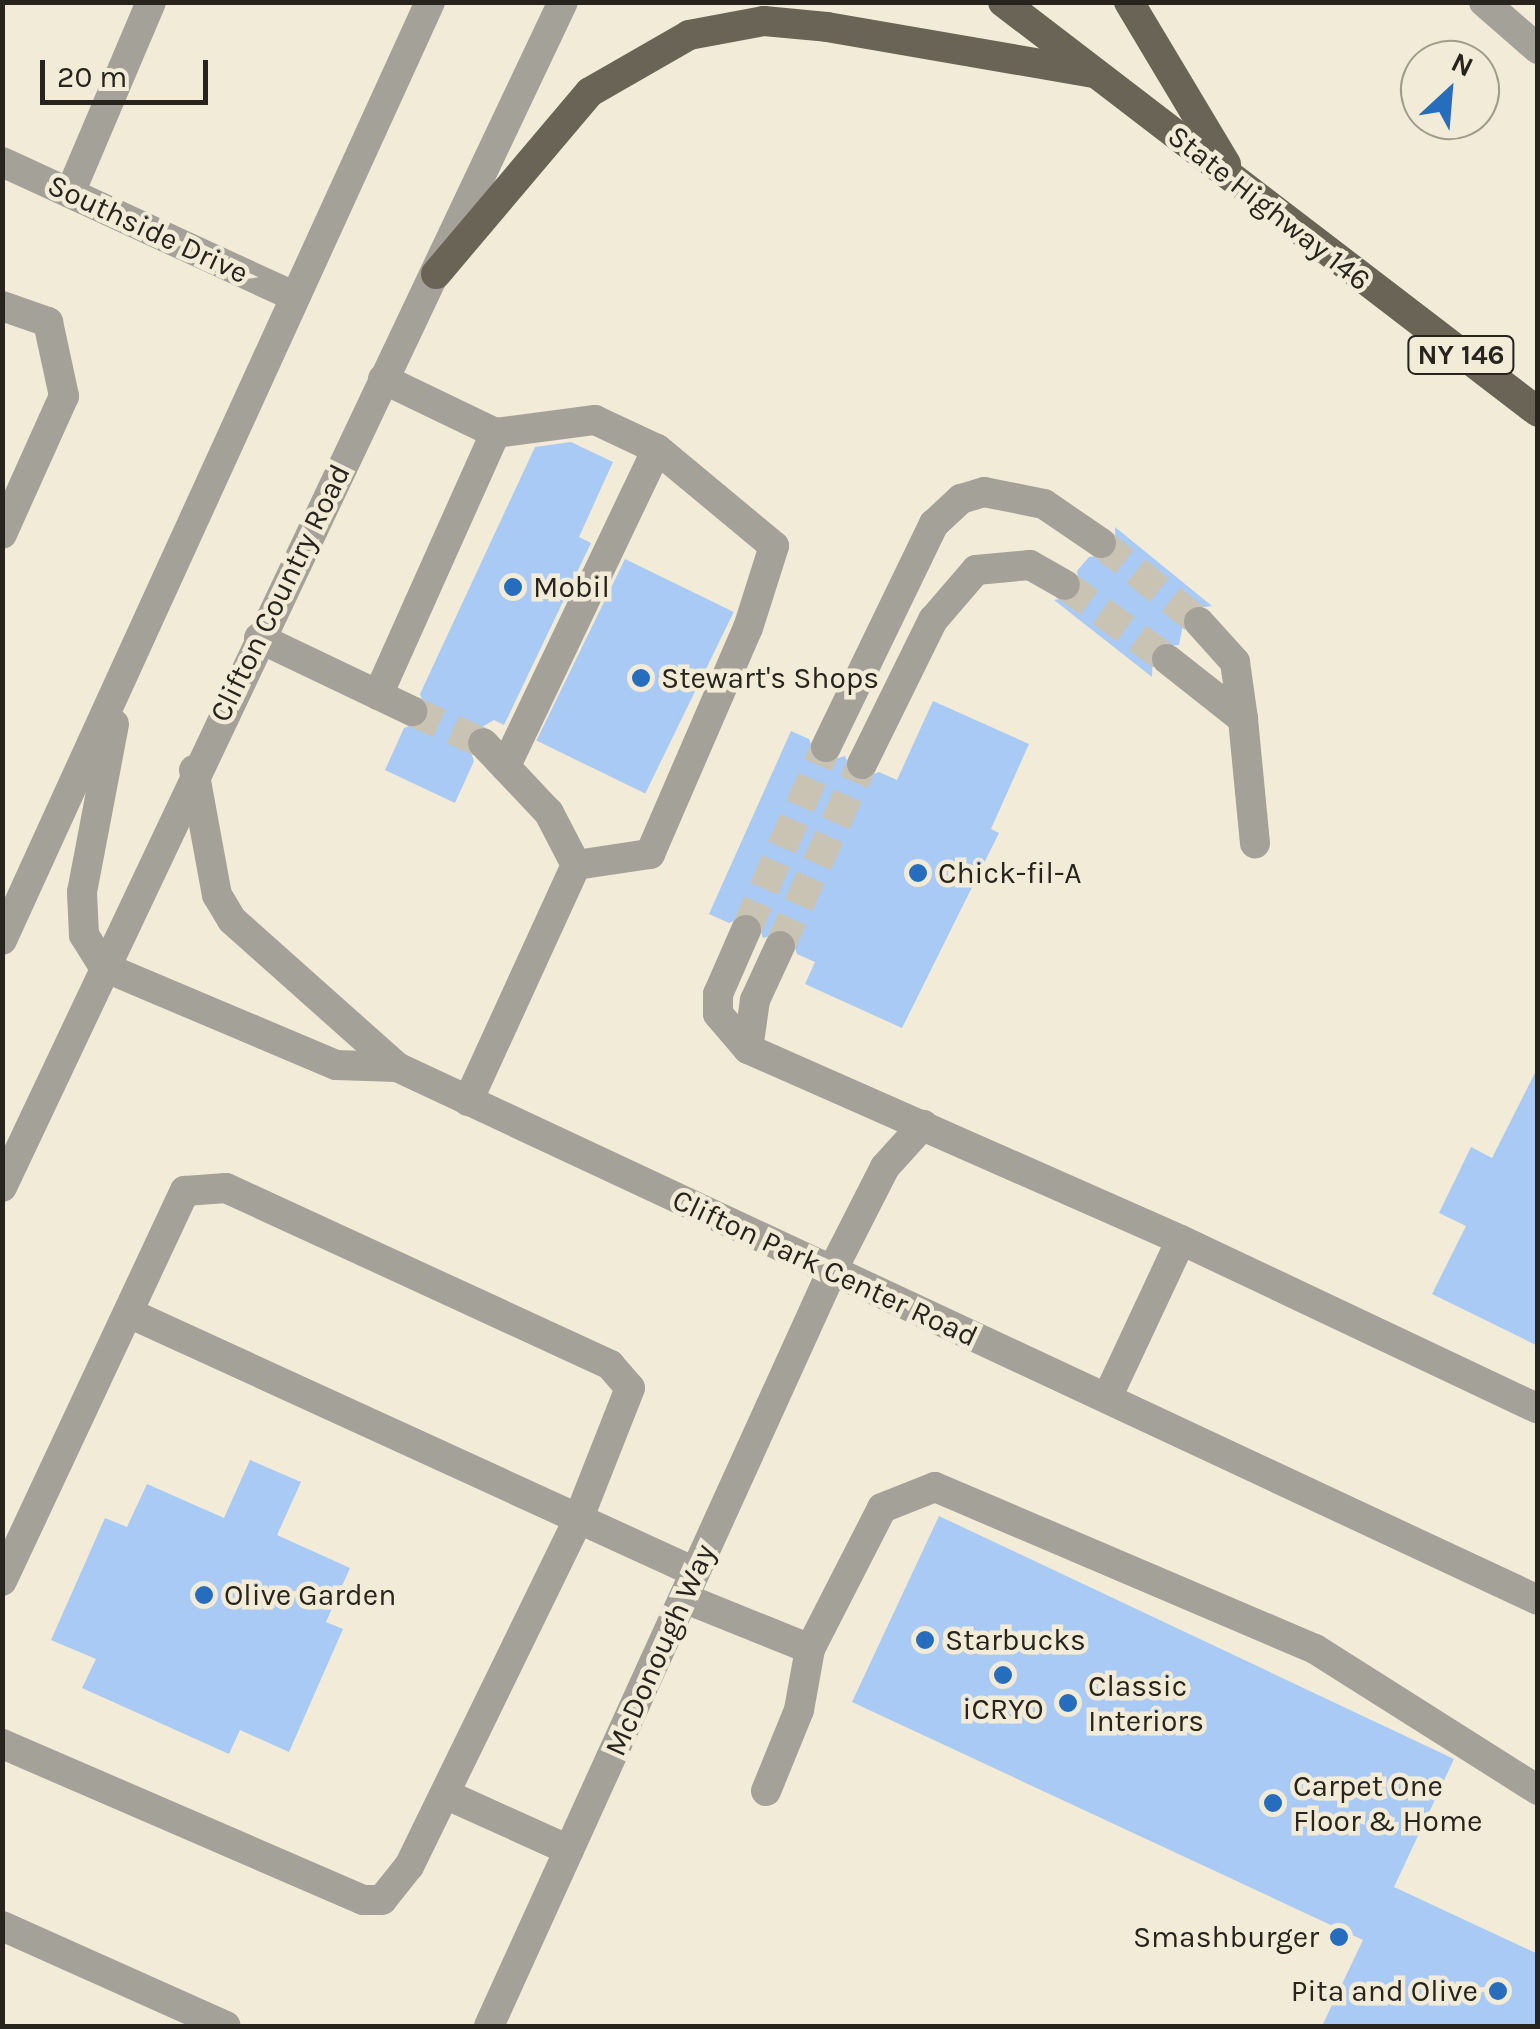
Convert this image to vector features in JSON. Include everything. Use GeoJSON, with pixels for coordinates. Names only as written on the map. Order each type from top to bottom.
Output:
{"type":"FeatureCollection","features":[{"type":"Feature","properties":{"kind":"main road","name":"State Highway 146"},"geometry":{"type":"LineString","coordinates":[[1002,2],[1538,412]]}},
{"type":"Feature","properties":{"kind":"main road"},"geometry":{"type":"LineString","coordinates":[[1128,2],[1236,179]]}},
{"type":"Feature","properties":{"kind":"main road"},"geometry":{"type":"LineString","coordinates":[[436,274],[590,92],[690,34],[764,21],[811,25],[1092,73]]}},
{"type":"Feature","properties":{"kind":"street"},"geometry":{"type":"LineString","coordinates":[[70,193],[151,2]]}},
{"type":"Feature","properties":{"kind":"street"},"geometry":{"type":"LineString","coordinates":[[6,926],[118,693],[293,296],[430,2]]}},
{"type":"Feature","properties":{"kind":"street","name":"Clifton Country Road"},"geometry":{"type":"LineString","coordinates":[[2,1187],[194,770],[564,2]]}},
{"type":"Feature","properties":{"kind":"street"},"geometry":{"type":"LineString","coordinates":[[1484,2],[1538,50]]}},
{"type":"Feature","properties":{"kind":"street","name":"Southside Drive"},"geometry":{"type":"LineString","coordinates":[[2,162],[293,296]]}},
{"type":"Feature","properties":{"kind":"street"},"geometry":{"type":"LineString","coordinates":[[2,306],[48,322],[64,396],[2,534]]}},
{"type":"Feature","properties":{"kind":"street"},"geometry":{"type":"LineString","coordinates":[[383,379],[495,433],[595,420],[658,449],[774,546],[748,628],[650,854],[576,865]]}},
{"type":"Feature","properties":{"kind":"street"},"geometry":{"type":"LineString","coordinates":[[378,696],[495,433]]}},
{"type":"Feature","properties":{"kind":"street"},"geometry":{"type":"LineString","coordinates":[[505,767],[658,449]]}},
{"type":"Feature","properties":{"kind":"street"},"geometry":{"type":"LineString","coordinates":[[826,747],[934,524],[962,499],[984,492],[1044,504],[1101,543]]}},
{"type":"Feature","properties":{"kind":"street"},"geometry":{"type":"LineString","coordinates":[[862,764],[934,620],[976,570],[1030,566],[1065,586]]}},
{"type":"Feature","properties":{"kind":"street"},"geometry":{"type":"LineString","coordinates":[[1199,622],[1235,662],[1255,843]]}},
{"type":"Feature","properties":{"kind":"street"},"geometry":{"type":"LineString","coordinates":[[258,638],[412,711]]}},
{"type":"Feature","properties":{"kind":"street"},"geometry":{"type":"LineString","coordinates":[[1167,659],[1243,720]]}},
{"type":"Feature","properties":{"kind":"street"},"geometry":{"type":"LineString","coordinates":[[104,967],[84,935],[82,892],[118,693]]}},
{"type":"Feature","properties":{"kind":"street"},"geometry":{"type":"LineString","coordinates":[[482,743],[549,813],[576,865]]}},
{"type":"Feature","properties":{"kind":"street"},"geometry":{"type":"LineString","coordinates":[[194,770],[218,896],[232,920],[397,1067]]}},
{"type":"Feature","properties":{"kind":"street"},"geometry":{"type":"LineString","coordinates":[[468,1101],[576,865]]}},
{"type":"Feature","properties":{"kind":"street"},"geometry":{"type":"LineString","coordinates":[[746,930],[718,994],[718,1014],[748,1049],[1181,1240],[1538,1408]]}},
{"type":"Feature","properties":{"kind":"street"},"geometry":{"type":"LineString","coordinates":[[748,1049],[755,1000],[780,946]]}},
{"type":"Feature","properties":{"kind":"street","name":"Clifton Park Center Road"},"geometry":{"type":"LineString","coordinates":[[104,967],[336,1065],[397,1067],[1538,1600]]}},
{"type":"Feature","properties":{"kind":"street","name":"McDonough Way"},"geometry":{"type":"LineString","coordinates":[[489,2026],[831,1273],[885,1167],[923,1125]]}},
{"type":"Feature","properties":{"kind":"street"},"geometry":{"type":"LineString","coordinates":[[2,1581],[185,1191],[226,1188],[620,1374],[628,1404],[578,1520],[395,1890],[363,1900],[2,1744]]}},
{"type":"Feature","properties":{"kind":"street"},"geometry":{"type":"LineString","coordinates":[[1107,1398],[1181,1240]]}},
{"type":"Feature","properties":{"kind":"street"},"geometry":{"type":"LineString","coordinates":[[129,1313],[578,1520],[810,1649]]}},
{"type":"Feature","properties":{"kind":"street"},"geometry":{"type":"LineString","coordinates":[[766,1791],[799,1710],[810,1649],[882,1508],[935,1487],[1315,1650],[1538,1790]]}},
{"type":"Feature","properties":{"kind":"street"},"geometry":{"type":"LineString","coordinates":[[445,1794],[569,1850]]}},
{"type":"Feature","properties":{"kind":"street"},"geometry":{"type":"LineString","coordinates":[[2,1926],[226,2026]]}},
{"type":"Feature","properties":{"kind":"building","name":"Mobil"},"geometry":{"type":"Polygon","coordinates":[[[571,442],[613,462],[579,537],[591,543],[504,725],[494,720],[465,737],[474,761],[455,803],[385,770],[404,728],[429,718],[420,694],[535,447],[571,442]]]}},
{"type":"Feature","properties":{"kind":"building"},"geometry":{"type":"Polygon","coordinates":[[[1115,527],[1212,606],[1186,609],[1179,645],[1153,647],[1152,677],[1054,600],[1081,595],[1077,571],[1089,557],[1116,554],[1115,527]]]}},
{"type":"Feature","properties":{"kind":"building","name":"Stewart's Shops"},"geometry":{"type":"Polygon","coordinates":[[[625,559],[734,612],[645,794],[536,741],[625,559]]]}},
{"type":"Feature","properties":{"kind":"building","name":"Chick-fil-A"},"geometry":{"type":"Polygon","coordinates":[[[933,701],[1029,744],[991,829],[999,833],[902,1028],[805,984],[815,962],[797,954],[789,930],[763,938],[754,913],[729,923],[709,914],[791,731],[809,739],[819,764],[845,756],[855,781],[879,772],[897,780],[933,701]]]}},
{"type":"Feature","properties":{"kind":"building"},"geometry":{"type":"Polygon","coordinates":[[[1538,1067],[1538,1346],[1432,1294],[1466,1226],[1439,1213],[1471,1147],[1492,1158],[1538,1067]]]}},
{"type":"Feature","properties":{"kind":"building","name":"Olive Garden"},"geometry":{"type":"Polygon","coordinates":[[[250,1460],[301,1482],[277,1535],[350,1568],[326,1622],[343,1629],[289,1752],[240,1730],[229,1754],[82,1688],[96,1659],[51,1640],[105,1518],[127,1527],[147,1484],[224,1518],[250,1460]]]}},
{"type":"Feature","properties":{"kind":"building"},"geometry":{"type":"Polygon","coordinates":[[[939,1516],[1454,1759],[1394,1887],[1538,1954],[1538,2026],[1322,2026],[1363,1940],[852,1702],[939,1516]]]}},
{"type":"Feature","properties":{"kind":"tunnel"},"geometry":{"type":"LineString","coordinates":[[1101,543],[1199,622]]}},
{"type":"Feature","properties":{"kind":"tunnel"},"geometry":{"type":"LineString","coordinates":[[1065,585],[1167,659]]}},
{"type":"Feature","properties":{"kind":"tunnel"},"geometry":{"type":"LineString","coordinates":[[412,711],[483,743]]}},
{"type":"Feature","properties":{"kind":"tunnel"},"geometry":{"type":"LineString","coordinates":[[746,930],[826,747]]}},
{"type":"Feature","properties":{"kind":"tunnel"},"geometry":{"type":"LineString","coordinates":[[780,946],[862,764]]}},
{"type":"Feature","properties":{"kind":"place","name":"Mobil"},"geometry":{"type":"Point","coordinates":[513,587]}},
{"type":"Feature","properties":{"kind":"place","name":"Stewart's Shops"},"geometry":{"type":"Point","coordinates":[641,678]}},
{"type":"Feature","properties":{"kind":"place","name":"Chick-fil-A"},"geometry":{"type":"Point","coordinates":[918,873]}},
{"type":"Feature","properties":{"kind":"place","name":"Olive Garden"},"geometry":{"type":"Point","coordinates":[204,1595]}},
{"type":"Feature","properties":{"kind":"place","name":"Starbucks"},"geometry":{"type":"Point","coordinates":[925,1640]}},
{"type":"Feature","properties":{"kind":"place","name":"iCRYO"},"geometry":{"type":"Point","coordinates":[1003,1675]}},
{"type":"Feature","properties":{"kind":"place","name":"Classic Interiors"},"geometry":{"type":"Point","coordinates":[1068,1703]}},
{"type":"Feature","properties":{"kind":"place","name":"Carpet One Floor & Home"},"geometry":{"type":"Point","coordinates":[1273,1803]}},
{"type":"Feature","properties":{"kind":"place","name":"Smashburger"},"geometry":{"type":"Point","coordinates":[1339,1937]}},
{"type":"Feature","properties":{"kind":"place","name":"Pita and Olive"},"geometry":{"type":"Point","coordinates":[1498,1991]}}]}
